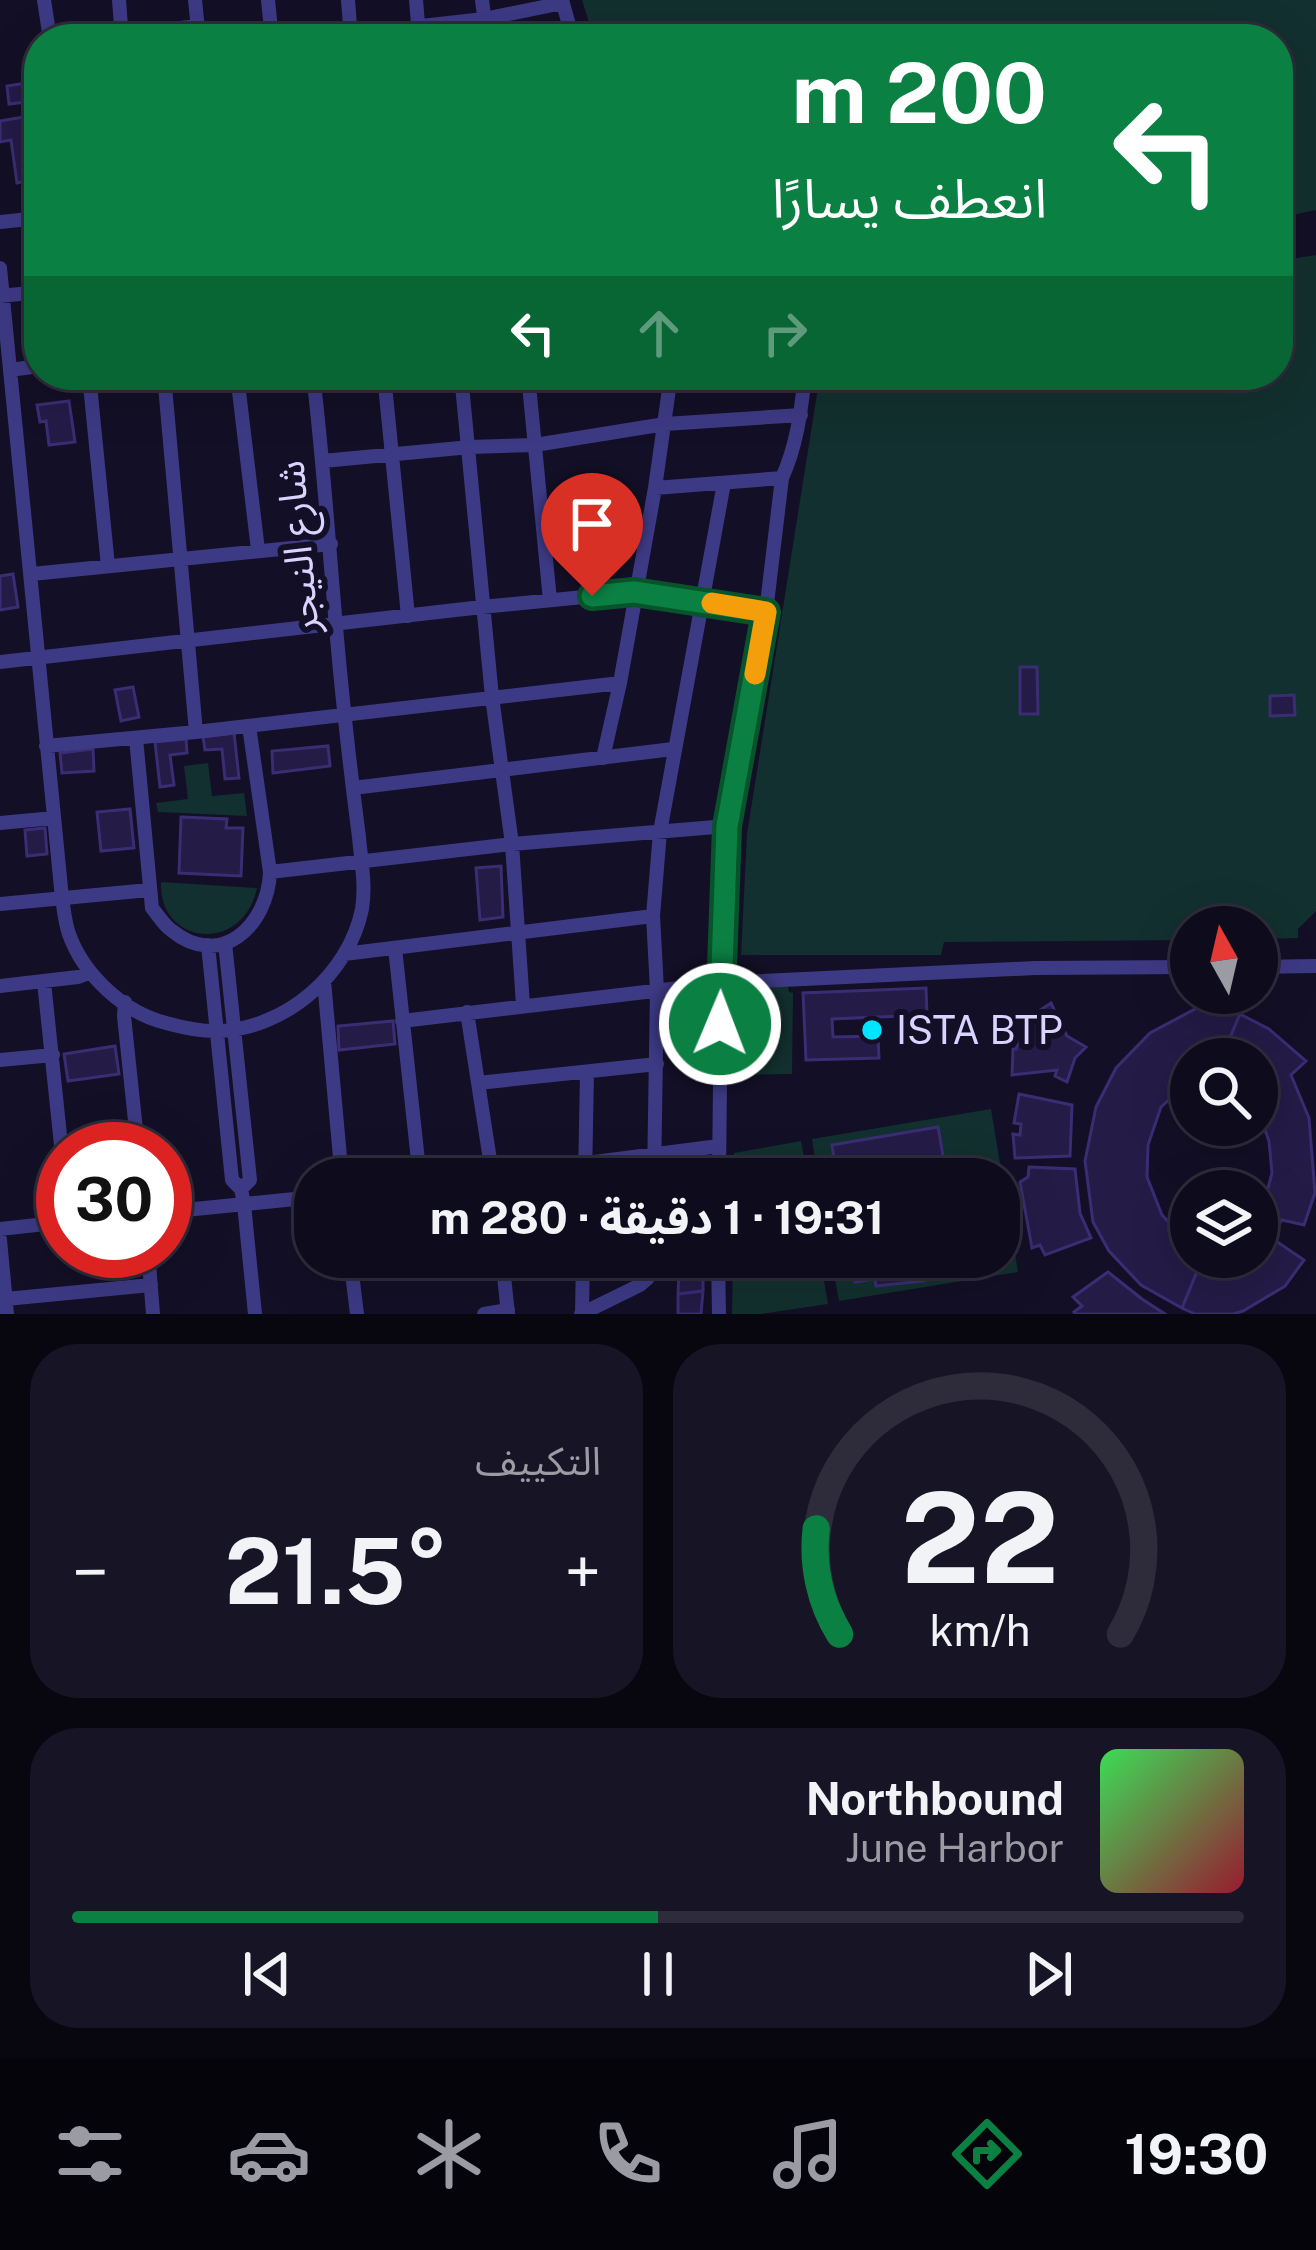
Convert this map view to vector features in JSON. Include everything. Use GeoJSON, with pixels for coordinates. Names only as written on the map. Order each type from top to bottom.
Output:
{"type":"FeatureCollection","features":[{"type":"Feature","properties":{"kind":"street"},"geometry":{"type":"LineString","coordinates":[[416,0],[418,24],[484,19],[563,2]]}},
{"type":"Feature","properties":{"kind":"street"},"geometry":{"type":"LineString","coordinates":[[482,0],[485,24]]}},
{"type":"Feature","properties":{"kind":"street"},"geometry":{"type":"LineString","coordinates":[[0,268],[62,898],[70,934],[89,973],[0,986]]}},
{"type":"Feature","properties":{"kind":"street"},"geometry":{"type":"LineString","coordinates":[[10,370],[24,368]]}},
{"type":"Feature","properties":{"kind":"street"},"geometry":{"type":"LineString","coordinates":[[90,390],[108,566]]}},
{"type":"Feature","properties":{"kind":"street"},"geometry":{"type":"LineString","coordinates":[[165,390],[196,733]]}},
{"type":"Feature","properties":{"kind":"street"},"geometry":{"type":"LineString","coordinates":[[239,390],[258,550]]}},
{"type":"Feature","properties":{"kind":"street","name":"شارع النيجر"},"geometry":{"type":"LineString","coordinates":[[89,973],[154,1020],[190,1029],[233,1029],[264,1021],[300,1003],[324,981],[344,954],[362,909],[362,862],[315,390]]}},
{"type":"Feature","properties":{"kind":"street"},"geometry":{"type":"LineString","coordinates":[[386,390],[408,616]]}},
{"type":"Feature","properties":{"kind":"street"},"geometry":{"type":"LineString","coordinates":[[463,390],[482,607],[512,844],[523,1005]]}},
{"type":"Feature","properties":{"kind":"street"},"geometry":{"type":"LineString","coordinates":[[529,390],[550,600]]}},
{"type":"Feature","properties":{"kind":"street"},"geometry":{"type":"LineString","coordinates":[[603,758],[669,390]]}},
{"type":"Feature","properties":{"kind":"street"},"geometry":{"type":"LineString","coordinates":[[719,1158],[727,826],[766,612],[782,478],[791,458],[804,390]]}},
{"type":"Feature","properties":{"kind":"street"},"geometry":{"type":"LineString","coordinates":[[323,460],[535,445],[665,424],[801,416]]}},
{"type":"Feature","properties":{"kind":"street"},"geometry":{"type":"LineString","coordinates":[[0,461],[20,459]]}},
{"type":"Feature","properties":{"kind":"street"},"geometry":{"type":"LineString","coordinates":[[655,488],[782,478]]}},
{"type":"Feature","properties":{"kind":"street"},"geometry":{"type":"LineString","coordinates":[[655,1156],[653,916],[660,832],[724,483]]}},
{"type":"Feature","properties":{"kind":"street"},"geometry":{"type":"LineString","coordinates":[[32,574],[331,544]]}},
{"type":"Feature","properties":{"kind":"street"},"geometry":{"type":"LineString","coordinates":[[0,662],[634,592],[766,612]]}},
{"type":"Feature","properties":{"kind":"street"},"geometry":{"type":"LineString","coordinates":[[46,746],[620,683]]}},
{"type":"Feature","properties":{"kind":"street"},"geometry":{"type":"LineString","coordinates":[[136,738],[152,908],[186,940],[208,945],[226,943],[244,933],[260,915],[269,894],[249,726]]}},
{"type":"Feature","properties":{"kind":"street"},"geometry":{"type":"LineString","coordinates":[[353,788],[674,749]]}},
{"type":"Feature","properties":{"kind":"street"},"geometry":{"type":"LineString","coordinates":[[0,823],[54,818]]}},
{"type":"Feature","properties":{"kind":"street"},"geometry":{"type":"LineString","coordinates":[[270,872],[512,844],[727,826]]}},
{"type":"Feature","properties":{"kind":"street"},"geometry":{"type":"LineString","coordinates":[[0,904],[149,890]]}},
{"type":"Feature","properties":{"kind":"street"},"geometry":{"type":"LineString","coordinates":[[344,954],[653,916]]}},
{"type":"Feature","properties":{"kind":"street"},"geometry":{"type":"LineString","coordinates":[[226,943],[250,1180],[242,1197]]}},
{"type":"Feature","properties":{"kind":"street"},"geometry":{"type":"LineString","coordinates":[[208,945],[232,1180],[242,1197],[255,1314]]}},
{"type":"Feature","properties":{"kind":"street"},"geometry":{"type":"LineString","coordinates":[[395,948],[418,1158]]}},
{"type":"Feature","properties":{"kind":"street"},"geometry":{"type":"LineString","coordinates":[[1278,967],[1316,966]]}},
{"type":"Feature","properties":{"kind":"street"},"geometry":{"type":"LineString","coordinates":[[402,1021],[721,983],[1036,968],[1170,967]]}},
{"type":"Feature","properties":{"kind":"street"},"geometry":{"type":"LineString","coordinates":[[324,981],[340,1158]]}},
{"type":"Feature","properties":{"kind":"street"},"geometry":{"type":"LineString","coordinates":[[44,982],[59,1122]]}},
{"type":"Feature","properties":{"kind":"street"},"geometry":{"type":"LineString","coordinates":[[125,1002],[135,1122]]}},
{"type":"Feature","properties":{"kind":"street"},"geometry":{"type":"LineString","coordinates":[[467,1012],[489,1158]]}},
{"type":"Feature","properties":{"kind":"street"},"geometry":{"type":"LineString","coordinates":[[0,1060],[53,1055]]}},
{"type":"Feature","properties":{"kind":"street"},"geometry":{"type":"LineString","coordinates":[[478,1083],[657,1064]]}},
{"type":"Feature","properties":{"kind":"street"},"geometry":{"type":"LineString","coordinates":[[585,1158],[587,1072]]}},
{"type":"Feature","properties":{"kind":"street"},"geometry":{"type":"LineString","coordinates":[[646,1158],[719,1146]]}},
{"type":"Feature","properties":{"kind":"street"},"geometry":{"type":"LineString","coordinates":[[192,1207],[242,1197],[294,1197]]}},
{"type":"Feature","properties":{"kind":"street"},"geometry":{"type":"LineString","coordinates":[[0,1229],[36,1225]]}},
{"type":"Feature","properties":{"kind":"street"},"geometry":{"type":"LineString","coordinates":[[0,1240],[7,1306],[151,1285]]}},
{"type":"Feature","properties":{"kind":"street"},"geometry":{"type":"LineString","coordinates":[[150,1278],[152,1314]]}},
{"type":"Feature","properties":{"kind":"street"},"geometry":{"type":"LineString","coordinates":[[353,1278],[357,1314]]}},
{"type":"Feature","properties":{"kind":"street"},"geometry":{"type":"LineString","coordinates":[[484,1314],[508,1312],[504,1278]]}},
{"type":"Feature","properties":{"kind":"street"},"geometry":{"type":"LineString","coordinates":[[583,1278],[582,1314],[647,1278]]}},
{"type":"Feature","properties":{"kind":"street"},"geometry":{"type":"LineString","coordinates":[[718,1278],[719,1314]]}},
{"type":"Feature","properties":{"kind":"green space"},"geometry":{"type":"Polygon","coordinates":[[[582,0],[1316,0],[1316,210],[1293,215],[1293,24],[589,24],[582,0]]]}},
{"type":"Feature","properties":{"kind":"green space"},"geometry":{"type":"Polygon","coordinates":[[[1316,255],[1316,911],[1298,929],[1298,938],[1278,938],[1278,906],[1170,906],[1170,940],[944,942],[941,955],[741,955],[747,834],[818,390],[1293,390],[1293,259],[1316,255]]]}},
{"type":"Feature","properties":{"kind":"green space"},"geometry":{"type":"Polygon","coordinates":[[[208,763],[212,796],[244,793],[247,816],[158,812],[156,803],[188,799],[184,766],[208,763]]]}},
{"type":"Feature","properties":{"kind":"green space"},"geometry":{"type":"Polygon","coordinates":[[[161,882],[257,888],[249,910],[236,924],[203,934],[173,919],[164,903],[161,882]]]}},
{"type":"Feature","properties":{"kind":"green space"},"geometry":{"type":"Polygon","coordinates":[[[739,987],[788,987],[793,993],[792,1074],[736,1075],[739,987]]]}},
{"type":"Feature","properties":{"kind":"green space"},"geometry":{"type":"Polygon","coordinates":[[[991,1109],[999,1158],[815,1158],[812,1139],[991,1109]]]}},
{"type":"Feature","properties":{"kind":"green space"},"geometry":{"type":"Polygon","coordinates":[[[801,1141],[804,1158],[734,1158],[734,1153],[801,1141]]]}},
{"type":"Feature","properties":{"kind":"green space"},"geometry":{"type":"Polygon","coordinates":[[[733,1278],[824,1278],[828,1304],[732,1314],[733,1278]]]}},
{"type":"Feature","properties":{"kind":"green space"},"geometry":{"type":"Polygon","coordinates":[[[835,1278],[981,1278],[839,1301],[835,1278]]]}},
{"type":"Feature","properties":{"kind":"building"},"geometry":{"type":"Polygon","coordinates":[[[24,83],[24,102],[9,104],[7,86],[24,83]]]}},
{"type":"Feature","properties":{"kind":"building"},"geometry":{"type":"Polygon","coordinates":[[[24,117],[24,182],[17,183],[11,140],[0,142],[0,121],[24,117]]]}},
{"type":"Feature","properties":{"kind":"building"},"geometry":{"type":"Polygon","coordinates":[[[69,401],[75,442],[49,445],[46,421],[40,422],[37,405],[69,401]]]}},
{"type":"Feature","properties":{"kind":"building"},"geometry":{"type":"Polygon","coordinates":[[[13,574],[18,607],[0,610],[0,576],[13,574]]]}},
{"type":"Feature","properties":{"kind":"building"},"geometry":{"type":"Polygon","coordinates":[[[1020,667],[1037,667],[1038,714],[1020,714],[1020,667]]]}},
{"type":"Feature","properties":{"kind":"building"},"geometry":{"type":"Polygon","coordinates":[[[133,687],[139,717],[121,721],[115,690],[133,687]]]}},
{"type":"Feature","properties":{"kind":"building"},"geometry":{"type":"Polygon","coordinates":[[[1294,695],[1295,715],[1270,716],[1270,696],[1294,695]]]}},
{"type":"Feature","properties":{"kind":"building"},"geometry":{"type":"Polygon","coordinates":[[[234,733],[239,778],[225,779],[222,749],[205,750],[203,737],[234,733]]]}},
{"type":"Feature","properties":{"kind":"building"},"geometry":{"type":"Polygon","coordinates":[[[186,739],[187,753],[170,755],[174,785],[160,787],[155,742],[186,739]]]}},
{"type":"Feature","properties":{"kind":"building"},"geometry":{"type":"Polygon","coordinates":[[[328,746],[330,766],[273,773],[272,751],[328,746]]]}},
{"type":"Feature","properties":{"kind":"building"},"geometry":{"type":"Polygon","coordinates":[[[93,749],[94,771],[62,773],[60,753],[93,749]]]}},
{"type":"Feature","properties":{"kind":"building"},"geometry":{"type":"Polygon","coordinates":[[[130,809],[134,848],[101,851],[97,812],[130,809]]]}},
{"type":"Feature","properties":{"kind":"building"},"geometry":{"type":"Polygon","coordinates":[[[181,817],[227,819],[226,828],[243,828],[241,876],[179,873],[181,817]]]}},
{"type":"Feature","properties":{"kind":"building"},"geometry":{"type":"Polygon","coordinates":[[[45,828],[47,854],[27,856],[25,830],[45,828]]]}},
{"type":"Feature","properties":{"kind":"building"},"geometry":{"type":"Polygon","coordinates":[[[501,866],[503,917],[480,920],[476,868],[501,866]]]}},
{"type":"Feature","properties":{"kind":"building"},"geometry":{"type":"Polygon","coordinates":[[[926,988],[927,1015],[832,1019],[833,1037],[878,1036],[879,1058],[806,1060],[803,993],[926,988]]]}},
{"type":"Feature","properties":{"kind":"building"},"geometry":{"type":"Polygon","coordinates":[[[1051,1003],[1067,1036],[1086,1047],[1075,1058],[1067,1082],[1055,1076],[1057,1070],[1012,1075],[1013,1049],[1030,1017],[1051,1003]]]}},
{"type":"Feature","properties":{"kind":"building"},"geometry":{"type":"Polygon","coordinates":[[[1186,1014],[1240,1014],[1230,1038],[1170,1038],[1170,1099],[1161,1107],[1148,1145],[1147,1177],[1170,1224],[1170,1278],[1194,1278],[1182,1308],[1141,1285],[1109,1251],[1093,1222],[1085,1161],[1096,1107],[1116,1068],[1150,1033],[1186,1014]]]}},
{"type":"Feature","properties":{"kind":"building"},"geometry":{"type":"Polygon","coordinates":[[[1240,1014],[1269,1029],[1306,1061],[1291,1075],[1309,1118],[1315,1193],[1304,1225],[1282,1220],[1278,1226],[1278,1170],[1272,1170],[1269,1146],[1278,1146],[1278,1038],[1230,1038],[1240,1014]]]}},
{"type":"Feature","properties":{"kind":"building"},"geometry":{"type":"Polygon","coordinates":[[[393,1021],[395,1044],[339,1050],[338,1026],[393,1021]]]}},
{"type":"Feature","properties":{"kind":"building"},"geometry":{"type":"Polygon","coordinates":[[[115,1046],[119,1074],[68,1081],[64,1054],[115,1046]]]}},
{"type":"Feature","properties":{"kind":"building"},"geometry":{"type":"Polygon","coordinates":[[[1019,1094],[1072,1105],[1070,1156],[1015,1158],[1013,1134],[1020,1135],[1021,1124],[1014,1123],[1019,1094]]]}},
{"type":"Feature","properties":{"kind":"building"},"geometry":{"type":"Polygon","coordinates":[[[938,1127],[943,1158],[834,1158],[832,1145],[938,1127]]]}},
{"type":"Feature","properties":{"kind":"building"},"geometry":{"type":"Polygon","coordinates":[[[1029,1167],[1075,1169],[1080,1213],[1091,1238],[1045,1255],[1040,1245],[1032,1248],[1020,1182],[1028,1177],[1029,1167]]]}},
{"type":"Feature","properties":{"kind":"building"},"geometry":{"type":"Polygon","coordinates":[[[1278,1242],[1304,1260],[1285,1286],[1243,1311],[1195,1314],[1182,1308],[1194,1278],[1278,1278],[1278,1242]]]}},
{"type":"Feature","properties":{"kind":"building"},"geometry":{"type":"Polygon","coordinates":[[[1108,1272],[1165,1314],[1076,1314],[1082,1306],[1073,1297],[1108,1272]]]}},
{"type":"Feature","properties":{"kind":"building"},"geometry":{"type":"Polygon","coordinates":[[[679,1278],[703,1278],[703,1291],[678,1294],[679,1278]]]}},
{"type":"Feature","properties":{"kind":"building"},"geometry":{"type":"Polygon","coordinates":[[[854,1278],[931,1278],[876,1286],[875,1279],[855,1282],[854,1278]]]}},
{"type":"Feature","properties":{"kind":"building"},"geometry":{"type":"Polygon","coordinates":[[[703,1291],[701,1314],[678,1314],[678,1294],[703,1291]]]}},
{"type":"Feature","properties":{"kind":"slow traffic"},"geometry":{"type":"LineString","coordinates":[[712,603],[766,612],[755,674]]}},
{"type":"Feature","properties":{"kind":"place","name":"ISTA BTP"},"geometry":{"type":"Point","coordinates":[872,1030]}},
{"type":"Feature","properties":{"kind":"route"},"geometry":{"type":"LineString","coordinates":[[592,596],[634,592],[766,612],[727,826],[720,1024]]}}]}
